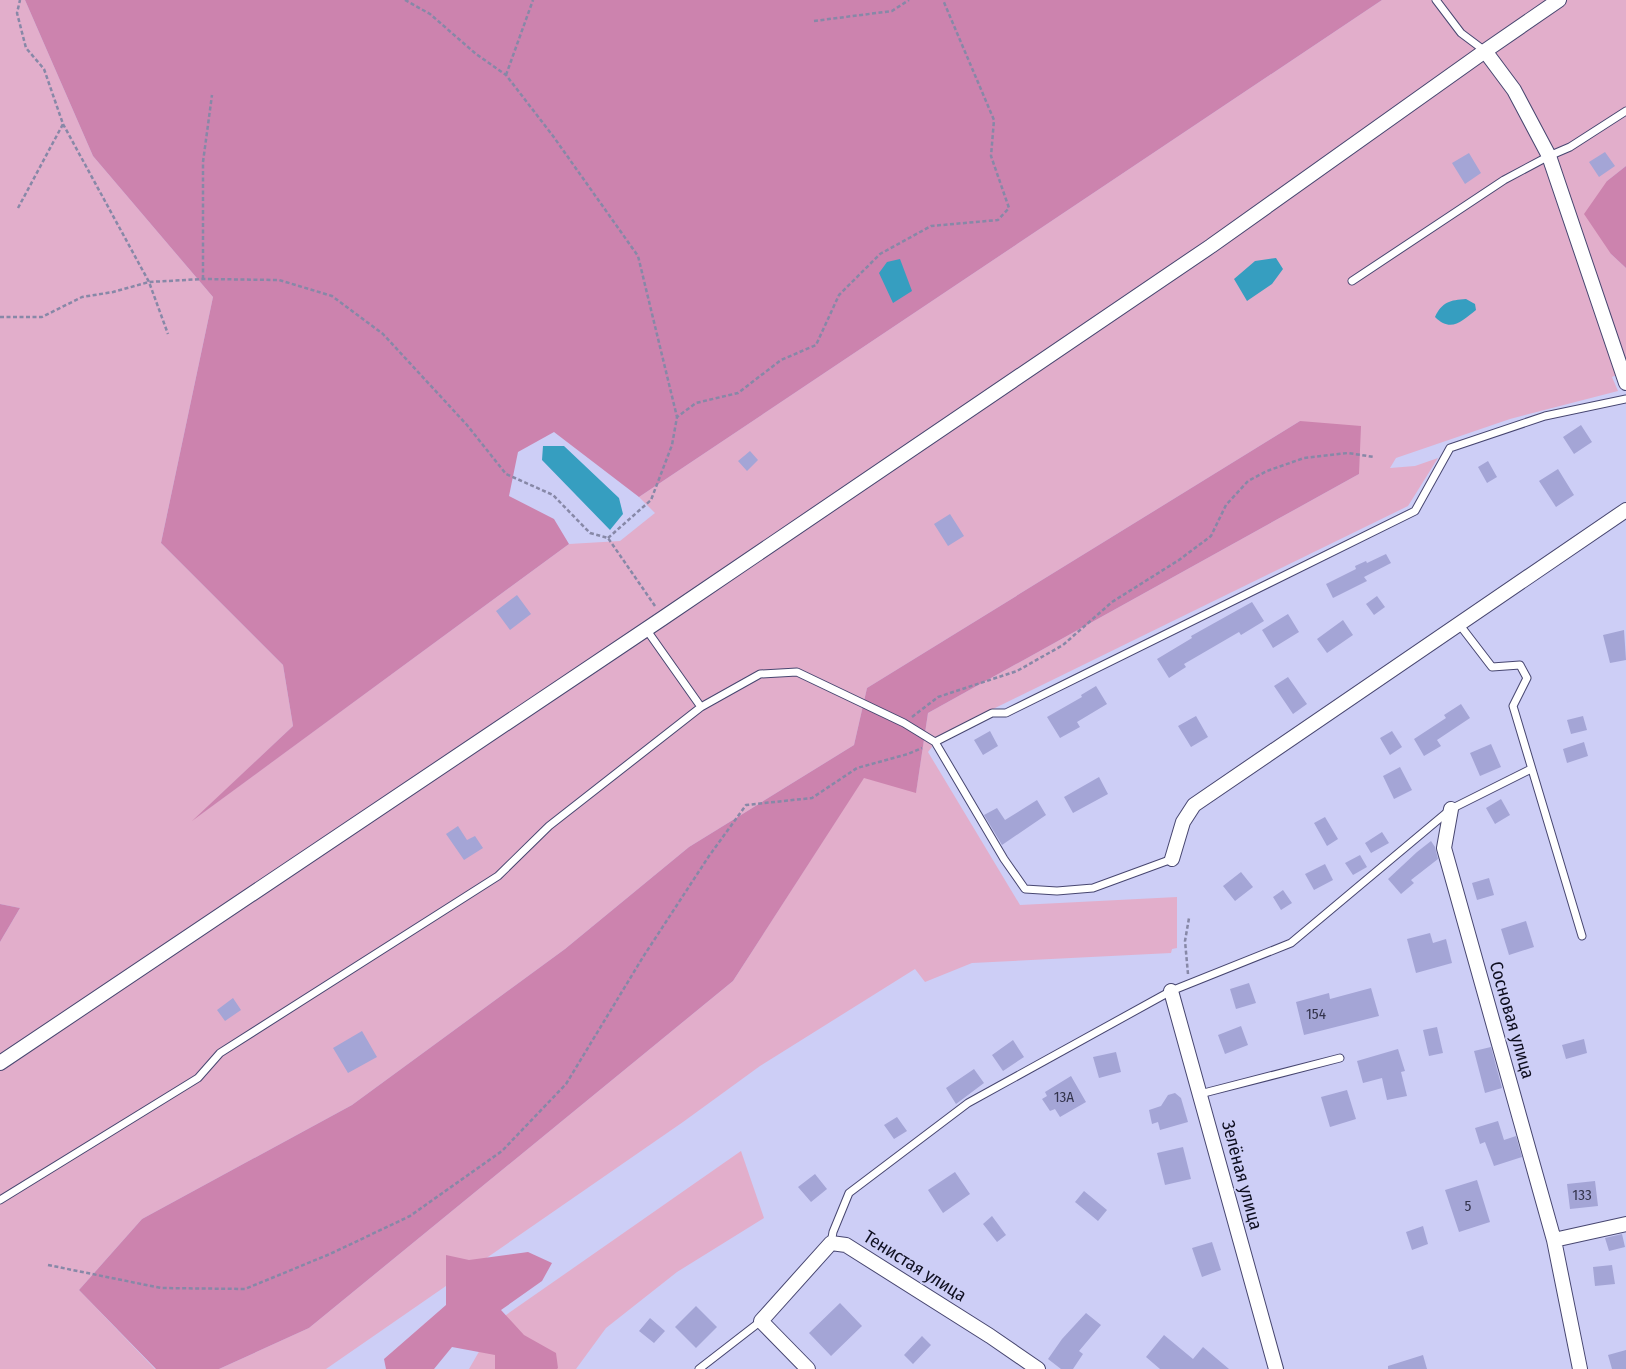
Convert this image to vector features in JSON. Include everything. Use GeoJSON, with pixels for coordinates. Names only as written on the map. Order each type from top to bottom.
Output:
{"type":"FeatureCollection","features":[{"type":"Feature","properties":{"kind":"street"},"geometry":{"type":"LineString","coordinates":[[0,1063],[663,618],[1211,246],[1485,50],[1559,0]]}},
{"type":"Feature","properties":{"kind":"street"},"geometry":{"type":"LineString","coordinates":[[1485,50],[1514,90],[1549,156],[1626,383]]}},
{"type":"Feature","properties":{"kind":"street"},"geometry":{"type":"LineString","coordinates":[[1172,858],[1183,822],[1194,805],[1626,510]]}},
{"type":"Feature","properties":{"kind":"street","name":"Сосновая улица"},"geometry":{"type":"LineString","coordinates":[[1451,809],[1444,848],[1554,1240]]}},
{"type":"Feature","properties":{"kind":"street","name":"Зелёная улица"},"geometry":{"type":"LineString","coordinates":[[1171,991],[1276,1369]]}},
{"type":"Feature","properties":{"kind":"street"},"geometry":{"type":"LineString","coordinates":[[1580,1369],[1554,1240],[1626,1224]]}},
{"type":"Feature","properties":{"kind":"street"},"geometry":{"type":"LineString","coordinates":[[808,1369],[761,1321],[831,1243]]}},
{"type":"Feature","properties":{"kind":"street","name":"Тенистая улица"},"geometry":{"type":"LineString","coordinates":[[831,1243],[846,1245],[990,1336],[1038,1369]]}},
{"type":"Feature","properties":{"kind":"lane"},"geometry":{"type":"LineString","coordinates":[[1436,0],[1461,33],[1485,50]]}},
{"type":"Feature","properties":{"kind":"lane"},"geometry":{"type":"LineString","coordinates":[[1352,281],[1504,180],[1570,147],[1626,111]]}},
{"type":"Feature","properties":{"kind":"lane"},"geometry":{"type":"LineString","coordinates":[[935,742],[992,713],[1006,713],[1415,511],[1450,448],[1545,416],[1626,399]]}},
{"type":"Feature","properties":{"kind":"lane"},"geometry":{"type":"LineString","coordinates":[[1459,624],[1492,667],[1520,665],[1527,678],[1513,706],[1582,936]]}},
{"type":"Feature","properties":{"kind":"lane"},"geometry":{"type":"LineString","coordinates":[[646,629],[701,707]]}},
{"type":"Feature","properties":{"kind":"lane"},"geometry":{"type":"LineString","coordinates":[[0,1200],[198,1078],[220,1053],[498,876],[550,826],[701,707],[760,674],[797,672],[904,723],[935,742],[1004,859],[1025,889],[1057,891],[1093,888],[1172,858]]}},
{"type":"Feature","properties":{"kind":"lane"},"geometry":{"type":"LineString","coordinates":[[831,1243],[833,1232],[849,1193],[968,1103],[1171,991],[1291,943],[1451,809],[1531,769]]}},
{"type":"Feature","properties":{"kind":"lane"},"geometry":{"type":"LineString","coordinates":[[1200,1094],[1340,1058]]}},
{"type":"Feature","properties":{"kind":"lane"},"geometry":{"type":"LineString","coordinates":[[699,1369],[761,1321]]}},
{"type":"Feature","properties":{"kind":"path"},"geometry":{"type":"LineString","coordinates":[[20,0],[17,13],[26,48],[44,69],[63,124],[149,282],[168,334]]}},
{"type":"Feature","properties":{"kind":"path"},"geometry":{"type":"LineString","coordinates":[[405,0],[430,14],[476,54],[506,75],[554,136],[638,256],[677,417],[672,445],[651,500],[608,538]]}},
{"type":"Feature","properties":{"kind":"path"},"geometry":{"type":"LineString","coordinates":[[506,75],[533,0]]}},
{"type":"Feature","properties":{"kind":"path"},"geometry":{"type":"LineString","coordinates":[[814,20],[892,11],[909,0]]}},
{"type":"Feature","properties":{"kind":"path"},"geometry":{"type":"LineString","coordinates":[[677,417],[696,403],[738,393],[781,360],[816,345],[838,295],[880,254],[931,226],[998,220],[1009,208],[991,156],[994,120],[943,0]]}},
{"type":"Feature","properties":{"kind":"path"},"geometry":{"type":"LineString","coordinates":[[203,280],[203,162],[212,95]]}},
{"type":"Feature","properties":{"kind":"path"},"geometry":{"type":"LineString","coordinates":[[18,208],[63,124]]}},
{"type":"Feature","properties":{"kind":"path"},"geometry":{"type":"LineString","coordinates":[[0,317],[42,317],[82,297],[113,292],[149,282],[279,280],[332,296],[383,334],[467,425],[506,474],[553,496],[590,533],[608,538],[663,618]]}},
{"type":"Feature","properties":{"kind":"path"},"geometry":{"type":"LineString","coordinates":[[904,723],[938,697],[1016,671],[1063,645],[1112,602],[1179,560],[1211,536],[1226,505],[1248,481],[1267,471],[1304,458],[1348,453],[1374,457]]}},
{"type":"Feature","properties":{"kind":"path"},"geometry":{"type":"LineString","coordinates":[[48,1265],[161,1288],[245,1290],[330,1254],[410,1216],[502,1151],[566,1084],[643,957],[709,856],[746,805],[812,798],[857,768],[908,754],[935,742]]}},
{"type":"Feature","properties":{"kind":"path"},"geometry":{"type":"LineString","coordinates":[[1187,960],[1185,942],[1189,918]]}},
{"type":"Feature","properties":{"kind":"shaded area"},"geometry":{"type":"Polygon","coordinates":[[[0,0],[25,0],[93,156],[213,297],[161,543],[283,665],[293,726],[197,817],[569,544],[620,541],[655,513],[639,497],[1382,0],[1626,0],[1626,166],[1607,181],[1611,254],[1626,268],[1626,371],[1612,377],[1618,391],[1510,419],[1396,458],[1390,468],[1415,466],[1438,458],[1408,506],[942,734],[928,752],[1020,905],[1177,897],[1177,948],[1172,949],[1171,953],[972,963],[925,982],[915,969],[760,1066],[683,1122],[326,1369],[219,1369],[309,1328],[733,981],[864,777],[916,792],[928,713],[1359,474],[1300,421],[867,688],[854,745],[689,847],[565,949],[352,1105],[142,1219],[79,1290],[155,1369],[0,1369],[0,942],[20,908],[0,904],[0,0]]]}},
{"type":"Feature","properties":{"kind":"shaded area"},"geometry":{"type":"Polygon","coordinates":[[[25,0],[1382,0],[639,497],[554,432],[518,452],[509,496],[554,519],[569,544],[192,821],[293,726],[283,665],[161,543],[213,297],[93,156],[25,0]]]}},
{"type":"Feature","properties":{"kind":"shaded area"},"geometry":{"type":"Polygon","coordinates":[[[1626,166],[1626,268],[1611,254],[1584,214],[1607,181],[1626,166]]]}},
{"type":"Feature","properties":{"kind":"shaded area"},"geometry":{"type":"Polygon","coordinates":[[[1300,421],[1361,426],[1359,474],[928,713],[916,793],[864,778],[733,981],[309,1328],[219,1369],[156,1369],[79,1290],[142,1219],[352,1105],[565,949],[689,847],[854,745],[867,688],[1300,421]]]}},
{"type":"Feature","properties":{"kind":"shaded area"},"geometry":{"type":"Polygon","coordinates":[[[0,904],[20,908],[0,942],[0,904]]]}},
{"type":"Feature","properties":{"kind":"shaded area"},"geometry":{"type":"Polygon","coordinates":[[[741,1151],[764,1218],[677,1272],[606,1328],[576,1369],[469,1369],[496,1322],[741,1151]]]}},
{"type":"Feature","properties":{"kind":"shaded area"},"geometry":{"type":"Polygon","coordinates":[[[528,1252],[552,1263],[542,1281],[501,1310],[524,1335],[556,1353],[557,1369],[495,1369],[495,1355],[452,1347],[434,1369],[386,1369],[384,1359],[446,1305],[446,1255],[469,1260],[528,1252]]]}},
{"type":"Feature","properties":{"kind":"water"},"geometry":{"type":"Polygon","coordinates":[[[1276,258],[1283,269],[1272,284],[1247,301],[1234,279],[1255,261],[1276,258]]]}},
{"type":"Feature","properties":{"kind":"water"},"geometry":{"type":"Polygon","coordinates":[[[900,259],[912,291],[893,303],[879,273],[887,262],[900,259]]]}},
{"type":"Feature","properties":{"kind":"water"},"geometry":{"type":"Polygon","coordinates":[[[1466,299],[1475,304],[1476,310],[1456,324],[1446,324],[1435,317],[1447,303],[1466,299]]]}},
{"type":"Feature","properties":{"kind":"water"},"geometry":{"type":"Polygon","coordinates":[[[543,446],[564,446],[619,498],[623,514],[610,530],[542,460],[543,446]]]}},
{"type":"Feature","properties":{"kind":"building"},"geometry":{"type":"Polygon","coordinates":[[[1605,152],[1615,166],[1599,177],[1589,162],[1605,152]]]}},
{"type":"Feature","properties":{"kind":"building"},"geometry":{"type":"Polygon","coordinates":[[[1469,153],[1481,173],[1465,184],[1452,163],[1469,153]]]}},
{"type":"Feature","properties":{"kind":"building"},"geometry":{"type":"Polygon","coordinates":[[[1581,425],[1592,442],[1574,454],[1563,437],[1581,425]]]}},
{"type":"Feature","properties":{"kind":"building"},"geometry":{"type":"Polygon","coordinates":[[[750,451],[758,460],[747,471],[738,461],[750,451]]]}},
{"type":"Feature","properties":{"kind":"building"},"geometry":{"type":"Polygon","coordinates":[[[1488,461],[1497,477],[1487,483],[1478,467],[1488,461]]]}},
{"type":"Feature","properties":{"kind":"building"},"geometry":{"type":"Polygon","coordinates":[[[1558,469],[1574,495],[1556,507],[1539,481],[1558,469]]]}},
{"type":"Feature","properties":{"kind":"building"},"geometry":{"type":"Polygon","coordinates":[[[950,514],[964,536],[948,546],[934,524],[950,514]]]}},
{"type":"Feature","properties":{"kind":"building"},"geometry":{"type":"Polygon","coordinates":[[[1386,554],[1391,563],[1364,577],[1367,581],[1333,598],[1326,584],[1356,569],[1355,566],[1366,561],[1367,563],[1386,554]]]}},
{"type":"Feature","properties":{"kind":"building"},"geometry":{"type":"Polygon","coordinates":[[[517,595],[531,614],[510,630],[496,611],[517,595]]]}},
{"type":"Feature","properties":{"kind":"building"},"geometry":{"type":"Polygon","coordinates":[[[1377,596],[1385,607],[1374,615],[1366,604],[1377,596]]]}},
{"type":"Feature","properties":{"kind":"building"},"geometry":{"type":"Polygon","coordinates":[[[1252,602],[1264,621],[1241,635],[1239,632],[1184,664],[1186,667],[1169,678],[1157,659],[1192,638],[1191,636],[1252,602]]]}},
{"type":"Feature","properties":{"kind":"building"},"geometry":{"type":"Polygon","coordinates":[[[1288,614],[1299,632],[1273,648],[1262,630],[1288,614]]]}},
{"type":"Feature","properties":{"kind":"building"},"geometry":{"type":"Polygon","coordinates":[[[1343,620],[1353,635],[1327,653],[1317,639],[1343,620]]]}},
{"type":"Feature","properties":{"kind":"building"},"geometry":{"type":"Polygon","coordinates":[[[1624,630],[1626,660],[1610,663],[1603,635],[1624,630]]]}},
{"type":"Feature","properties":{"kind":"building"},"geometry":{"type":"Polygon","coordinates":[[[1288,677],[1307,704],[1293,714],[1274,686],[1288,677]]]}},
{"type":"Feature","properties":{"kind":"building"},"geometry":{"type":"Polygon","coordinates":[[[1096,686],[1107,704],[1077,722],[1080,727],[1060,738],[1047,717],[1082,697],[1081,695],[1096,686]]]}},
{"type":"Feature","properties":{"kind":"building"},"geometry":{"type":"Polygon","coordinates":[[[1461,704],[1470,718],[1437,740],[1441,746],[1424,756],[1414,739],[1446,718],[1444,715],[1461,704]]]}},
{"type":"Feature","properties":{"kind":"building"},"geometry":{"type":"Polygon","coordinates":[[[1196,716],[1208,737],[1191,747],[1178,726],[1196,716]]]}},
{"type":"Feature","properties":{"kind":"building"},"geometry":{"type":"Polygon","coordinates":[[[1583,716],[1587,730],[1571,734],[1567,720],[1583,716]]]}},
{"type":"Feature","properties":{"kind":"building"},"geometry":{"type":"Polygon","coordinates":[[[990,731],[998,746],[983,755],[974,740],[990,731]]]}},
{"type":"Feature","properties":{"kind":"building"},"geometry":{"type":"Polygon","coordinates":[[[1392,731],[1402,747],[1390,755],[1380,738],[1392,731]]]}},
{"type":"Feature","properties":{"kind":"building"},"geometry":{"type":"Polygon","coordinates":[[[1584,742],[1588,756],[1567,763],[1563,749],[1584,742]]]}},
{"type":"Feature","properties":{"kind":"building"},"geometry":{"type":"Polygon","coordinates":[[[1491,744],[1501,767],[1480,776],[1470,753],[1491,744]]]}},
{"type":"Feature","properties":{"kind":"building"},"geometry":{"type":"Polygon","coordinates":[[[1400,767],[1412,790],[1394,799],[1383,776],[1400,767]]]}},
{"type":"Feature","properties":{"kind":"building"},"geometry":{"type":"Polygon","coordinates":[[[1099,777],[1108,794],[1073,813],[1064,797],[1099,777]]]}},
{"type":"Feature","properties":{"kind":"building"},"geometry":{"type":"Polygon","coordinates":[[[1501,799],[1510,815],[1495,824],[1486,808],[1501,799]]]}},
{"type":"Feature","properties":{"kind":"building"},"geometry":{"type":"Polygon","coordinates":[[[1037,800],[1046,815],[1002,845],[984,815],[997,808],[1005,820],[1037,800]]]}},
{"type":"Feature","properties":{"kind":"building"},"geometry":{"type":"Polygon","coordinates":[[[1325,817],[1338,839],[1327,846],[1314,823],[1325,817]]]}},
{"type":"Feature","properties":{"kind":"building"},"geometry":{"type":"Polygon","coordinates":[[[458,826],[467,840],[475,836],[483,848],[464,860],[446,834],[458,826]]]}},
{"type":"Feature","properties":{"kind":"building"},"geometry":{"type":"Polygon","coordinates":[[[1382,832],[1389,843],[1371,853],[1365,843],[1382,832]]]}},
{"type":"Feature","properties":{"kind":"building"},"geometry":{"type":"Polygon","coordinates":[[[1431,841],[1435,847],[1438,859],[1411,880],[1414,883],[1401,894],[1388,879],[1431,841]]]}},
{"type":"Feature","properties":{"kind":"building"},"geometry":{"type":"Polygon","coordinates":[[[1360,855],[1367,867],[1353,875],[1345,863],[1360,855]]]}},
{"type":"Feature","properties":{"kind":"building"},"geometry":{"type":"Polygon","coordinates":[[[1325,864],[1333,880],[1314,890],[1305,874],[1325,864]]]}},
{"type":"Feature","properties":{"kind":"building"},"geometry":{"type":"Polygon","coordinates":[[[1241,872],[1253,887],[1235,901],[1223,886],[1241,872]]]}},
{"type":"Feature","properties":{"kind":"building"},"geometry":{"type":"Polygon","coordinates":[[[1489,878],[1494,895],[1477,900],[1472,883],[1489,878]]]}},
{"type":"Feature","properties":{"kind":"building"},"geometry":{"type":"Polygon","coordinates":[[[1283,890],[1292,903],[1281,910],[1273,897],[1283,890]]]}},
{"type":"Feature","properties":{"kind":"building"},"geometry":{"type":"Polygon","coordinates":[[[1526,921],[1534,947],[1509,955],[1501,929],[1526,921]]]}},
{"type":"Feature","properties":{"kind":"building"},"geometry":{"type":"Polygon","coordinates":[[[1430,933],[1433,943],[1446,939],[1452,963],[1416,973],[1407,939],[1430,933]]]}},
{"type":"Feature","properties":{"kind":"building"},"geometry":{"type":"Polygon","coordinates":[[[1249,983],[1256,1003],[1236,1009],[1230,989],[1249,983]]]}},
{"type":"Feature","properties":{"kind":"building"},"geometry":{"type":"Polygon","coordinates":[[[1371,988],[1379,1016],[1304,1035],[1296,1002],[1329,993],[1330,999],[1371,988]]]}},
{"type":"Feature","properties":{"kind":"building"},"geometry":{"type":"Polygon","coordinates":[[[233,998],[241,1010],[225,1021],[217,1010],[233,998]]]}},
{"type":"Feature","properties":{"kind":"building"},"geometry":{"type":"Polygon","coordinates":[[[1241,1026],[1248,1045],[1225,1054],[1218,1035],[1241,1026]]]}},
{"type":"Feature","properties":{"kind":"building"},"geometry":{"type":"Polygon","coordinates":[[[1437,1027],[1443,1053],[1429,1056],[1423,1030],[1437,1027]]]}},
{"type":"Feature","properties":{"kind":"building"},"geometry":{"type":"Polygon","coordinates":[[[362,1031],[377,1057],[348,1073],[333,1048],[362,1031]]]}},
{"type":"Feature","properties":{"kind":"building"},"geometry":{"type":"Polygon","coordinates":[[[1584,1039],[1587,1053],[1566,1059],[1562,1045],[1584,1039]]]}},
{"type":"Feature","properties":{"kind":"building"},"geometry":{"type":"Polygon","coordinates":[[[1013,1040],[1024,1057],[1003,1071],[992,1055],[1013,1040]]]}},
{"type":"Feature","properties":{"kind":"building"},"geometry":{"type":"Polygon","coordinates":[[[1491,1047],[1502,1088],[1485,1093],[1474,1051],[1491,1047]]]}},
{"type":"Feature","properties":{"kind":"building"},"geometry":{"type":"Polygon","coordinates":[[[1398,1049],[1405,1071],[1401,1072],[1407,1096],[1387,1100],[1382,1078],[1363,1083],[1357,1061],[1398,1049]]]}},
{"type":"Feature","properties":{"kind":"building"},"geometry":{"type":"Polygon","coordinates":[[[1116,1052],[1121,1072],[1099,1078],[1093,1057],[1116,1052]]]}},
{"type":"Feature","properties":{"kind":"building"},"geometry":{"type":"Polygon","coordinates":[[[974,1069],[984,1083],[956,1104],[946,1088],[974,1069]]]}},
{"type":"Feature","properties":{"kind":"building"},"geometry":{"type":"Polygon","coordinates":[[[1071,1076],[1086,1102],[1060,1117],[1055,1109],[1050,1111],[1042,1099],[1047,1096],[1045,1092],[1071,1076]]]}},
{"type":"Feature","properties":{"kind":"building"},"geometry":{"type":"Polygon","coordinates":[[[1347,1090],[1356,1119],[1330,1127],[1321,1097],[1347,1090]]]}},
{"type":"Feature","properties":{"kind":"building"},"geometry":{"type":"Polygon","coordinates":[[[1175,1093],[1181,1098],[1188,1122],[1160,1130],[1158,1122],[1152,1124],[1149,1110],[1161,1106],[1168,1095],[1175,1093]]]}},
{"type":"Feature","properties":{"kind":"building"},"geometry":{"type":"Polygon","coordinates":[[[897,1117],[907,1131],[894,1139],[884,1125],[897,1117]]]}},
{"type":"Feature","properties":{"kind":"building"},"geometry":{"type":"Polygon","coordinates":[[[1498,1121],[1504,1140],[1516,1136],[1522,1157],[1494,1166],[1485,1142],[1480,1144],[1475,1128],[1498,1121]]]}},
{"type":"Feature","properties":{"kind":"building"},"geometry":{"type":"Polygon","coordinates":[[[1183,1147],[1191,1179],[1165,1185],[1157,1153],[1183,1147]]]}},
{"type":"Feature","properties":{"kind":"building"},"geometry":{"type":"Polygon","coordinates":[[[955,1172],[970,1194],[943,1213],[928,1190],[955,1172]]]}},
{"type":"Feature","properties":{"kind":"building"},"geometry":{"type":"Polygon","coordinates":[[[815,1174],[827,1189],[811,1202],[798,1187],[815,1174]]]}},
{"type":"Feature","properties":{"kind":"building"},"geometry":{"type":"Polygon","coordinates":[[[1477,1180],[1490,1222],[1459,1232],[1445,1190],[1477,1180]]]}},
{"type":"Feature","properties":{"kind":"building"},"geometry":{"type":"Polygon","coordinates":[[[1595,1181],[1598,1206],[1570,1209],[1567,1184],[1595,1181]]]}},
{"type":"Feature","properties":{"kind":"building"},"geometry":{"type":"Polygon","coordinates":[[[1084,1191],[1107,1210],[1098,1221],[1075,1202],[1084,1191]]]}},
{"type":"Feature","properties":{"kind":"building"},"geometry":{"type":"Polygon","coordinates":[[[992,1216],[1006,1235],[997,1242],[983,1224],[992,1216]]]}},
{"type":"Feature","properties":{"kind":"building"},"geometry":{"type":"Polygon","coordinates":[[[1423,1226],[1428,1244],[1412,1250],[1406,1232],[1423,1226]]]}},
{"type":"Feature","properties":{"kind":"building"},"geometry":{"type":"Polygon","coordinates":[[[1622,1234],[1625,1247],[1609,1251],[1605,1238],[1622,1234]]]}},
{"type":"Feature","properties":{"kind":"building"},"geometry":{"type":"Polygon","coordinates":[[[1212,1242],[1221,1270],[1202,1277],[1192,1248],[1212,1242]]]}},
{"type":"Feature","properties":{"kind":"building"},"geometry":{"type":"Polygon","coordinates":[[[1612,1265],[1615,1284],[1595,1286],[1593,1267],[1612,1265]]]}},
{"type":"Feature","properties":{"kind":"building"},"geometry":{"type":"Polygon","coordinates":[[[840,1303],[862,1326],[831,1356],[809,1333],[840,1303]]]}},
{"type":"Feature","properties":{"kind":"building"},"geometry":{"type":"Polygon","coordinates":[[[696,1306],[717,1327],[696,1348],[675,1327],[696,1306]]]}},
{"type":"Feature","properties":{"kind":"building"},"geometry":{"type":"Polygon","coordinates":[[[1086,1313],[1101,1325],[1079,1351],[1083,1354],[1073,1369],[1061,1369],[1048,1359],[1062,1339],[1086,1313]]]}},
{"type":"Feature","properties":{"kind":"building"},"geometry":{"type":"Polygon","coordinates":[[[650,1318],[665,1331],[654,1343],[639,1331],[650,1318]]]}},
{"type":"Feature","properties":{"kind":"building"},"geometry":{"type":"Polygon","coordinates":[[[1164,1335],[1193,1359],[1203,1347],[1229,1369],[1160,1369],[1146,1357],[1164,1335]]]}},
{"type":"Feature","properties":{"kind":"building"},"geometry":{"type":"Polygon","coordinates":[[[922,1336],[931,1345],[913,1364],[904,1355],[922,1336]]]}},
{"type":"Feature","properties":{"kind":"building"},"geometry":{"type":"Polygon","coordinates":[[[1626,1350],[1626,1369],[1612,1369],[1608,1355],[1626,1350]]]}},
{"type":"Feature","properties":{"kind":"building"},"geometry":{"type":"Polygon","coordinates":[[[1423,1355],[1427,1369],[1388,1369],[1388,1366],[1423,1355]]]}}]}
